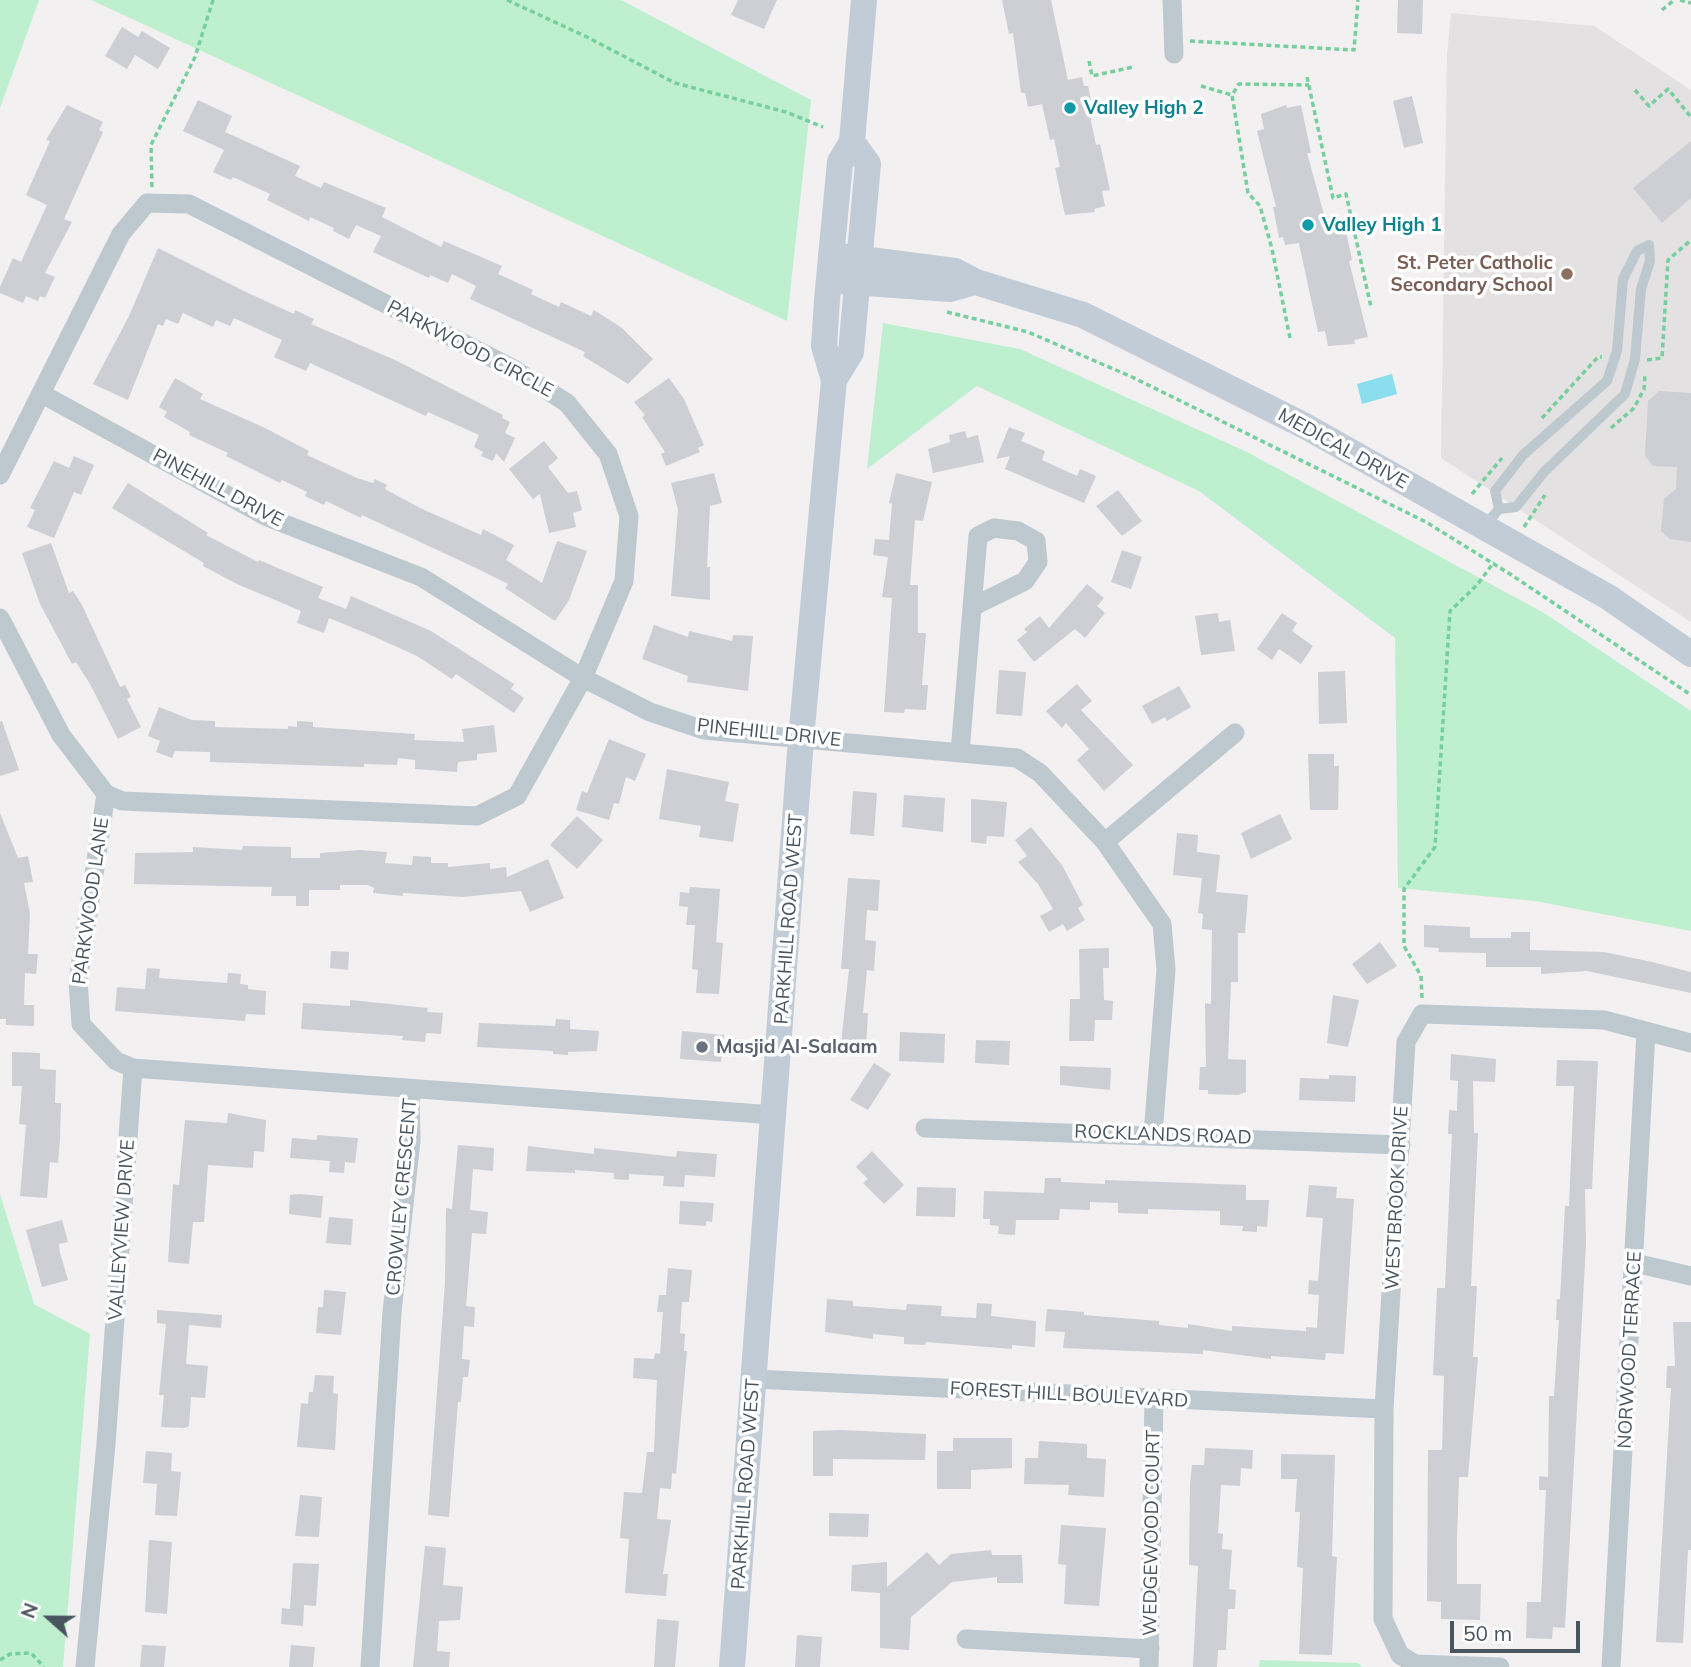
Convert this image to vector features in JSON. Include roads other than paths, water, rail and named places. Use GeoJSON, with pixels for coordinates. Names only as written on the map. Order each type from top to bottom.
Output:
{"type":"FeatureCollection","features":[{"type":"Feature","properties":{"kind":"main road","name":"PARKHILL ROAD WEST"},"geometry":{"type":"LineString","coordinates":[[732,1667],[801,739],[834,380],[824,346],[830,268],[840,162],[852,142],[864,0]]}},
{"type":"Feature","properties":{"kind":"main road","name":"PARKHILL ROAD WEST"},"geometry":{"type":"LineString","coordinates":[[834,380],[851,352],[868,164],[852,142]]}},
{"type":"Feature","properties":{"kind":"main road","name":"MEDICAL DRIVE"},"geometry":{"type":"LineString","coordinates":[[830,268],[955,271],[976,282],[1083,315],[1491,518],[1510,542],[1608,597],[1691,654]]}},
{"type":"Feature","properties":{"kind":"street"},"geometry":{"type":"LineString","coordinates":[[1172,0],[1174,47]]}},
{"type":"Feature","properties":{"kind":"street","name":"PARKWOOD CIRCLE"},"geometry":{"type":"LineString","coordinates":[[43,394],[121,234],[148,203],[189,204],[512,368],[568,403],[608,454],[629,516],[624,581],[583,678],[517,796],[477,816],[122,801],[106,794]]}},
{"type":"Feature","properties":{"kind":"street"},"geometry":{"type":"LineString","coordinates":[[0,475],[43,394]]}},
{"type":"Feature","properties":{"kind":"street","name":"PINEHILL DRIVE"},"geometry":{"type":"LineString","coordinates":[[43,394],[267,517],[421,577],[583,678],[650,712],[704,730],[1017,758],[1041,773],[1105,842],[1162,924],[1166,970],[1153,1134]]}},
{"type":"Feature","properties":{"kind":"street"},"geometry":{"type":"LineString","coordinates":[[960,752],[974,606]]}},
{"type":"Feature","properties":{"kind":"street"},"geometry":{"type":"LineString","coordinates":[[0,618],[61,736],[106,794]]}},
{"type":"Feature","properties":{"kind":"street"},"geometry":{"type":"LineString","coordinates":[[1105,842],[1235,733]]}},
{"type":"Feature","properties":{"kind":"street","name":"PARKWOOD LANE"},"geometry":{"type":"LineString","coordinates":[[106,794],[78,981],[82,1024],[116,1061],[133,1069]]}},
{"type":"Feature","properties":{"kind":"street","name":"WESTBROOK DRIVE"},"geometry":{"type":"LineString","coordinates":[[1500,1667],[1415,1664],[1400,1655],[1391,1641],[1383,1619],[1384,1409],[1406,1042],[1422,1014],[1604,1020],[1646,1032]]}},
{"type":"Feature","properties":{"kind":"street"},"geometry":{"type":"LineString","coordinates":[[1646,1032],[1691,1043]]}},
{"type":"Feature","properties":{"kind":"street","name":"NORWOOD TERRACE"},"geometry":{"type":"LineString","coordinates":[[1611,1667],[1646,1032]]}},
{"type":"Feature","properties":{"kind":"street"},"geometry":{"type":"LineString","coordinates":[[133,1069],[410,1090]]}},
{"type":"Feature","properties":{"kind":"street","name":"VALLEYVIEW DRIVE"},"geometry":{"type":"LineString","coordinates":[[85,1667],[106,1444],[133,1069]]}},
{"type":"Feature","properties":{"kind":"street","name":"CROWLEY CRESCENT"},"geometry":{"type":"LineString","coordinates":[[370,1667],[392,1312],[411,1141],[410,1090],[774,1115]]}},
{"type":"Feature","properties":{"kind":"street","name":"ROCKLANDS ROAD"},"geometry":{"type":"LineString","coordinates":[[925,1128],[1153,1134],[1401,1145]]}},
{"type":"Feature","properties":{"kind":"street"},"geometry":{"type":"LineString","coordinates":[[1634,1263],[1691,1276]]}},
{"type":"Feature","properties":{"kind":"street","name":"FOREST HILL BOULEVARD"},"geometry":{"type":"LineString","coordinates":[[754,1379],[1384,1409]]}},
{"type":"Feature","properties":{"kind":"street","name":"WEDGEWOOD COURT"},"geometry":{"type":"LineString","coordinates":[[1150,1658],[1154,1399]]}},
{"type":"Feature","properties":{"kind":"street"},"geometry":{"type":"LineString","coordinates":[[966,1639],[1150,1658]]}},
{"type":"Feature","properties":{"kind":"lane"},"geometry":{"type":"LineString","coordinates":[[1649,245],[1650,261],[1640,289],[1635,359],[1625,394],[1544,472],[1516,506],[1491,518],[1495,491],[1523,455],[1607,381],[1617,351],[1623,279],[1637,251],[1649,245]]}},
{"type":"Feature","properties":{"kind":"water"},"geometry":{"type":"Polygon","coordinates":[[[1392,374],[1397,394],[1362,404],[1357,384],[1392,374]]]}},
{"type":"Feature","properties":{"kind":"place","name":"Valley High 2"},"geometry":{"type":"Point","coordinates":[1070,108]}},
{"type":"Feature","properties":{"kind":"place","name":"Valley High 1"},"geometry":{"type":"Point","coordinates":[1308,225]}},
{"type":"Feature","properties":{"kind":"place","name":"St. Peter Catholic Secondary School"},"geometry":{"type":"Point","coordinates":[1567,274]}},
{"type":"Feature","properties":{"kind":"place","name":"Masjid Al-Salaam"},"geometry":{"type":"Point","coordinates":[702,1047]}}]}
